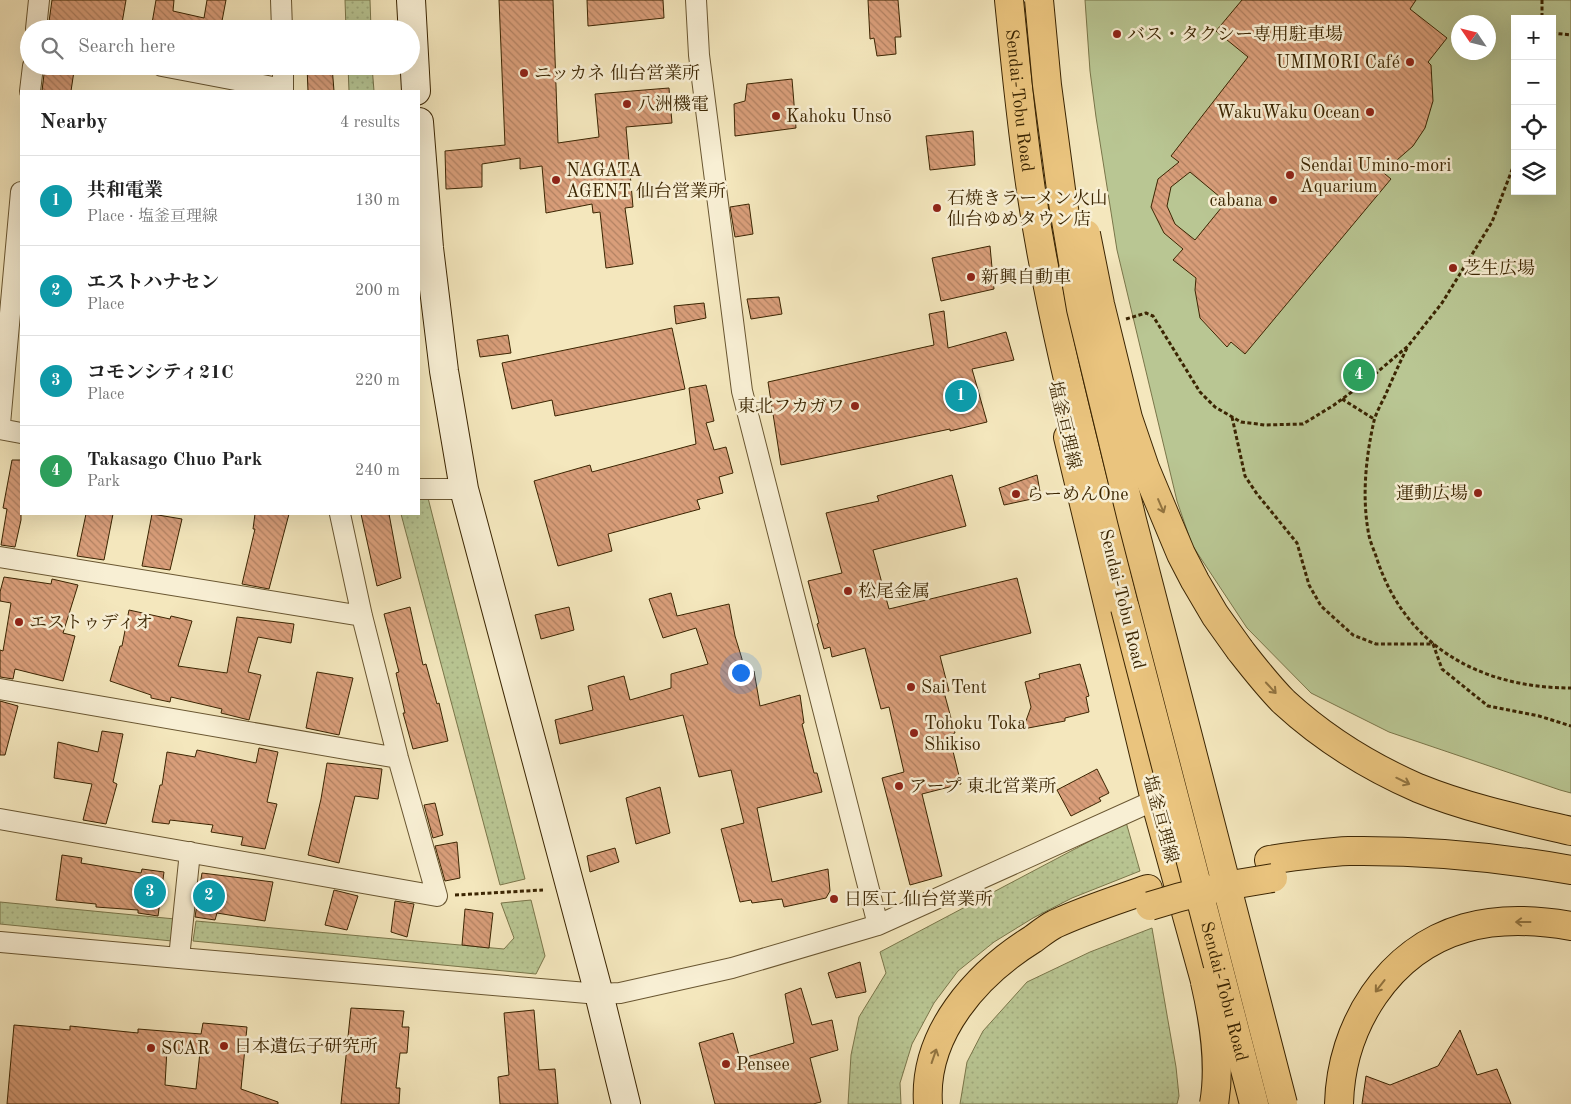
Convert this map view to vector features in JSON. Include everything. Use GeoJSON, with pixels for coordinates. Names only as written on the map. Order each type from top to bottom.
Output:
{"type":"FeatureCollection","features":[{"type":"Feature","properties":{"kind":"main road","name":"塩釜亘理線"},"geometry":{"type":"LineString","coordinates":[[998,0],[1002,48],[1050,362],[1155,800],[1239,1104]]}},
{"type":"Feature","properties":{"kind":"main road","name":"Sendai-Tobu Road"},"geometry":{"type":"LineString","coordinates":[[1009,0],[1017,86],[1033,203],[1060,340],[1125,608],[1254,1104]]}},
{"type":"Feature","properties":{"kind":"main road","name":"Sendai-Tobu Road"},"geometry":{"type":"LineString","coordinates":[[1040,0],[1047,85],[1060,188],[1080,309],[1137,539],[1283,1104]]}},
{"type":"Feature","properties":{"kind":"main road"},"geometry":{"type":"LineString","coordinates":[[1040,0],[1064,84],[1079,200],[1100,304],[1128,418],[1148,476],[1181,554],[1215,615],[1261,677],[1284,702],[1338,743],[1418,788],[1482,810],[1571,831]]}},
{"type":"Feature","properties":{"kind":"main road"},"geometry":{"type":"LineString","coordinates":[[1051,0],[1069,179],[1094,304],[1216,836],[1288,1104]]}},
{"type":"Feature","properties":{"kind":"main road"},"geometry":{"type":"LineString","coordinates":[[1125,608],[1207,989],[1217,1067],[1214,1104]]}},
{"type":"Feature","properties":{"kind":"main road"},"geometry":{"type":"LineString","coordinates":[[1271,869],[1348,851],[1389,851],[1478,856],[1571,870]]}},
{"type":"Feature","properties":{"kind":"main road"},"geometry":{"type":"LineString","coordinates":[[928,1104],[930,1069],[940,1040],[953,1015],[970,991],[989,970],[1012,952],[1054,925],[1149,898],[1242,865],[1299,873],[1367,868],[1412,869],[1501,875],[1571,887]]}},
{"type":"Feature","properties":{"kind":"main road"},"geometry":{"type":"LineString","coordinates":[[947,1104],[947,1086],[952,1060],[961,1036],[974,1012],[997,987],[1009,975],[1061,942],[1149,898]]}},
{"type":"Feature","properties":{"kind":"main road"},"geometry":{"type":"LineString","coordinates":[[1339,1103],[1343,1067],[1352,1036],[1365,1008],[1380,984],[1421,948],[1442,937],[1466,928],[1493,923],[1545,922],[1571,926]]}},
{"type":"Feature","properties":{"kind":"street"},"geometry":{"type":"LineString","coordinates":[[37,20],[39,0]]}},
{"type":"Feature","properties":{"kind":"street"},"geometry":{"type":"LineString","coordinates":[[281,0],[282,20]]}},
{"type":"Feature","properties":{"kind":"street"},"geometry":{"type":"LineString","coordinates":[[411,0],[412,20]]}},
{"type":"Feature","properties":{"kind":"street"},"geometry":{"type":"LineString","coordinates":[[696,0],[699,55],[742,391],[878,925]]}},
{"type":"Feature","properties":{"kind":"street"},"geometry":{"type":"LineString","coordinates":[[30,90],[31,75]]}},
{"type":"Feature","properties":{"kind":"street"},"geometry":{"type":"LineString","coordinates":[[207,75],[283,90],[283,75]]}},
{"type":"Feature","properties":{"kind":"street"},"geometry":{"type":"LineString","coordinates":[[415,75],[416,90]]}},
{"type":"Feature","properties":{"kind":"street"},"geometry":{"type":"LineString","coordinates":[[420,134],[430,258],[444,371],[464,489],[599,994],[626,1104]]}},
{"type":"Feature","properties":{"kind":"street"},"geometry":{"type":"LineString","coordinates":[[0,424],[17,294],[20,218]]}},
{"type":"Feature","properties":{"kind":"street"},"geometry":{"type":"LineString","coordinates":[[0,429],[20,433]]}},
{"type":"Feature","properties":{"kind":"street"},"geometry":{"type":"LineString","coordinates":[[420,489],[464,489]]}},
{"type":"Feature","properties":{"kind":"street"},"geometry":{"type":"LineString","coordinates":[[0,819],[437,896],[398,758],[362,616],[340,515]]}},
{"type":"Feature","properties":{"kind":"street"},"geometry":{"type":"LineString","coordinates":[[0,557],[362,616]]}},
{"type":"Feature","properties":{"kind":"street"},"geometry":{"type":"LineString","coordinates":[[0,689],[398,758]]}},
{"type":"Feature","properties":{"kind":"street"},"geometry":{"type":"LineString","coordinates":[[0,942],[599,994],[620,993],[732,968],[878,925],[1155,800]]}},
{"type":"Feature","properties":{"kind":"street"},"geometry":{"type":"LineString","coordinates":[[179,958],[190,852]]}},
{"type":"Feature","properties":{"kind":"path"},"geometry":{"type":"LineString","coordinates":[[1542,0],[1542,15]]}},
{"type":"Feature","properties":{"kind":"path"},"geometry":{"type":"LineString","coordinates":[[1556,33],[1571,35]]}},
{"type":"Feature","properties":{"kind":"path"},"geometry":{"type":"LineString","coordinates":[[1126,320],[1146,313],[1153,316],[1200,392],[1215,406],[1241,422],[1265,426],[1304,424],[1368,380],[1408,346],[1442,303],[1492,222],[1511,172]]}},
{"type":"Feature","properties":{"kind":"path"},"geometry":{"type":"LineString","coordinates":[[1408,346],[1374,419],[1365,499],[1368,532],[1379,568],[1394,600],[1418,632],[1467,666],[1503,680],[1546,688],[1571,688]]}},
{"type":"Feature","properties":{"kind":"path"},"geometry":{"type":"LineString","coordinates":[[1342,398],[1374,419]]}},
{"type":"Feature","properties":{"kind":"path"},"geometry":{"type":"LineString","coordinates":[[1232,416],[1246,476],[1257,494],[1297,543],[1309,585],[1321,606],[1353,635],[1376,644],[1434,644]]}},
{"type":"Feature","properties":{"kind":"path"},"geometry":{"type":"LineString","coordinates":[[1434,644],[1442,669],[1488,706],[1539,716],[1571,726]]}},
{"type":"Feature","properties":{"kind":"path"},"geometry":{"type":"LineString","coordinates":[[437,896],[543,890]]}},
{"type":"Feature","properties":{"kind":"green space"},"geometry":{"type":"Polygon","coordinates":[[[345,0],[370,0],[371,20],[346,20],[345,0]]]}},
{"type":"Feature","properties":{"kind":"green space"},"geometry":{"type":"Polygon","coordinates":[[[1085,0],[1571,0],[1571,793],[1389,732],[1311,693],[1247,628],[1192,545],[1177,501],[1117,250],[1090,71],[1085,0]]]}},
{"type":"Feature","properties":{"kind":"green space"},"geometry":{"type":"Polygon","coordinates":[[[348,75],[373,75],[374,90],[349,90],[348,75]]]}},
{"type":"Feature","properties":{"kind":"green space"},"geometry":{"type":"Polygon","coordinates":[[[427,494],[525,879],[500,885],[401,515],[420,515],[420,496],[427,494]]]}},
{"type":"Feature","properties":{"kind":"green space"},"geometry":{"type":"Polygon","coordinates":[[[1126,822],[1140,871],[1072,898],[1033,918],[994,942],[958,971],[934,1003],[912,1044],[900,1083],[901,1104],[848,1104],[851,1055],[859,1017],[886,973],[880,952],[1126,822]]]}},
{"type":"Feature","properties":{"kind":"green space"},"geometry":{"type":"Polygon","coordinates":[[[531,900],[545,956],[536,974],[193,941],[196,921],[504,949],[514,938],[501,903],[531,900]]]}},
{"type":"Feature","properties":{"kind":"green space"},"geometry":{"type":"Polygon","coordinates":[[[0,902],[175,919],[172,941],[0,924],[0,902]]]}},
{"type":"Feature","properties":{"kind":"green space"},"geometry":{"type":"Polygon","coordinates":[[[1152,928],[1176,1067],[1179,1096],[1177,1104],[960,1104],[967,1062],[983,1031],[1027,982],[1090,952],[1152,928]]]}},
{"type":"Feature","properties":{"kind":"building"},"geometry":{"type":"Polygon","coordinates":[[[52,0],[126,0],[123,20],[49,20],[52,0]]]}},
{"type":"Feature","properties":{"kind":"building"},"geometry":{"type":"Polygon","coordinates":[[[156,0],[174,0],[173,11],[204,18],[207,0],[226,0],[222,20],[153,20],[156,0]]]}},
{"type":"Feature","properties":{"kind":"building"},"geometry":{"type":"Polygon","coordinates":[[[499,0],[553,0],[558,143],[599,137],[595,94],[669,88],[672,123],[626,127],[633,207],[625,208],[633,264],[606,268],[600,212],[593,213],[592,204],[546,213],[542,166],[520,169],[520,158],[482,164],[482,187],[446,189],[445,151],[505,145],[499,0]]]}},
{"type":"Feature","properties":{"kind":"building"},"geometry":{"type":"Polygon","coordinates":[[[587,0],[663,0],[664,18],[588,26],[587,0]]]}},
{"type":"Feature","properties":{"kind":"building"},"geometry":{"type":"Polygon","coordinates":[[[868,0],[898,0],[901,37],[895,37],[896,54],[877,56],[874,38],[870,39],[868,0]]]}},
{"type":"Feature","properties":{"kind":"building","name":"Sendai Umino-mori Aquarium"},"geometry":{"type":"Polygon","coordinates":[[[1242,0],[1416,0],[1410,9],[1447,38],[1428,62],[1431,65],[1433,101],[1425,128],[1413,146],[1397,160],[1379,169],[1391,179],[1245,354],[1231,342],[1227,347],[1200,318],[1195,290],[1196,278],[1173,260],[1183,249],[1164,233],[1151,207],[1158,179],[1179,162],[1171,156],[1248,57],[1216,31],[1242,0]],[[1190,172],[1171,187],[1167,206],[1175,224],[1195,240],[1226,202],[1190,172]]]}},
{"type":"Feature","properties":{"kind":"building"},"geometry":{"type":"Polygon","coordinates":[[[44,75],[73,75],[71,90],[42,90],[44,75]]]}},
{"type":"Feature","properties":{"kind":"building"},"geometry":{"type":"Polygon","coordinates":[[[307,75],[333,75],[334,90],[308,90],[307,75]]]}},
{"type":"Feature","properties":{"kind":"building"},"geometry":{"type":"Polygon","coordinates":[[[792,79],[796,128],[735,136],[734,104],[745,101],[747,84],[792,79]]]}},
{"type":"Feature","properties":{"kind":"building"},"geometry":{"type":"Polygon","coordinates":[[[973,131],[975,165],[930,170],[926,136],[973,131]]]}},
{"type":"Feature","properties":{"kind":"building"},"geometry":{"type":"Polygon","coordinates":[[[749,204],[753,234],[735,237],[730,207],[749,204]]]}},
{"type":"Feature","properties":{"kind":"building"},"geometry":{"type":"Polygon","coordinates":[[[990,246],[994,289],[941,301],[932,258],[990,246]]]}},
{"type":"Feature","properties":{"kind":"building"},"geometry":{"type":"Polygon","coordinates":[[[779,297],[782,314],[751,319],[747,299],[779,297]]]}},
{"type":"Feature","properties":{"kind":"building"},"geometry":{"type":"Polygon","coordinates":[[[704,303],[706,318],[676,324],[674,306],[704,303]]]}},
{"type":"Feature","properties":{"kind":"building","name":"東北フカガワ"},"geometry":{"type":"Polygon","coordinates":[[[944,311],[948,348],[1006,332],[1014,360],[972,369],[987,422],[781,465],[768,382],[934,345],[929,314],[944,311]]]}},
{"type":"Feature","properties":{"kind":"building"},"geometry":{"type":"Polygon","coordinates":[[[672,328],[685,389],[555,416],[552,400],[512,409],[502,363],[672,328]]]}},
{"type":"Feature","properties":{"kind":"building"},"geometry":{"type":"Polygon","coordinates":[[[508,335],[511,353],[480,357],[477,340],[508,335]]]}},
{"type":"Feature","properties":{"kind":"building"},"geometry":{"type":"Polygon","coordinates":[[[706,385],[714,421],[706,423],[714,450],[726,447],[733,473],[719,477],[723,493],[697,500],[700,509],[608,534],[612,551],[558,566],[534,481],[590,465],[592,472],[696,444],[689,388],[706,385]]]}},
{"type":"Feature","properties":{"kind":"building"},"geometry":{"type":"Polygon","coordinates":[[[12,460],[20,460],[21,520],[15,547],[1,545],[7,509],[3,508],[12,460]]]}},
{"type":"Feature","properties":{"kind":"building"},"geometry":{"type":"Polygon","coordinates":[[[952,475],[966,526],[873,550],[889,609],[1017,578],[1031,633],[940,656],[949,691],[944,692],[955,733],[949,735],[961,784],[922,794],[942,876],[910,885],[882,778],[904,772],[889,707],[881,709],[865,648],[832,657],[830,647],[824,649],[808,581],[842,573],[826,513],[879,501],[877,496],[952,475]]]}},
{"type":"Feature","properties":{"kind":"building"},"geometry":{"type":"Polygon","coordinates":[[[1037,475],[1041,497],[1004,505],[999,488],[1037,475]]]}},
{"type":"Feature","properties":{"kind":"building"},"geometry":{"type":"Polygon","coordinates":[[[86,515],[113,515],[104,560],[77,556],[86,515]]]}},
{"type":"Feature","properties":{"kind":"building"},"geometry":{"type":"Polygon","coordinates":[[[152,515],[182,519],[170,570],[142,566],[152,515]]]}},
{"type":"Feature","properties":{"kind":"building"},"geometry":{"type":"Polygon","coordinates":[[[255,515],[289,515],[269,589],[242,584],[255,529],[253,529],[255,515]]]}},
{"type":"Feature","properties":{"kind":"building"},"geometry":{"type":"Polygon","coordinates":[[[361,515],[389,515],[401,578],[377,586],[361,515]]]}},
{"type":"Feature","properties":{"kind":"building"},"geometry":{"type":"Polygon","coordinates":[[[4,577],[51,584],[52,579],[78,585],[63,633],[75,636],[63,681],[15,669],[13,679],[0,677],[0,650],[3,651],[11,603],[0,601],[4,577]]]}},
{"type":"Feature","properties":{"kind":"building"},"geometry":{"type":"Polygon","coordinates":[[[671,593],[677,616],[729,604],[735,636],[742,659],[743,675],[754,671],[760,706],[800,695],[804,723],[802,724],[814,773],[817,773],[822,792],[757,808],[772,882],[828,869],[830,891],[826,898],[784,907],[782,899],[752,903],[751,900],[740,902],[721,829],[744,823],[731,770],[699,777],[683,715],[560,744],[555,720],[593,710],[588,686],[624,676],[630,700],[671,688],[671,674],[708,664],[696,628],[663,638],[649,599],[671,593]]]}},
{"type":"Feature","properties":{"kind":"building"},"geometry":{"type":"Polygon","coordinates":[[[410,607],[423,665],[426,664],[437,704],[439,703],[448,741],[413,749],[403,713],[405,713],[396,673],[399,672],[384,614],[410,607]]]}},
{"type":"Feature","properties":{"kind":"building"},"geometry":{"type":"Polygon","coordinates":[[[569,607],[574,630],[541,639],[535,615],[569,607]]]}},
{"type":"Feature","properties":{"kind":"building"},"geometry":{"type":"Polygon","coordinates":[[[129,610],[170,619],[171,616],[192,621],[178,666],[227,673],[237,617],[294,624],[291,643],[258,637],[248,672],[261,675],[249,720],[221,713],[222,709],[171,697],[170,702],[151,698],[151,695],[110,681],[120,646],[122,646],[129,610]]]}},
{"type":"Feature","properties":{"kind":"building"},"geometry":{"type":"Polygon","coordinates":[[[1080,664],[1089,696],[1086,697],[1089,712],[1065,718],[1065,721],[1023,729],[1031,707],[1025,682],[1040,678],[1039,674],[1080,664]]]}},
{"type":"Feature","properties":{"kind":"building"},"geometry":{"type":"Polygon","coordinates":[[[317,672],[353,678],[339,735],[306,728],[317,672]]]}},
{"type":"Feature","properties":{"kind":"building"},"geometry":{"type":"Polygon","coordinates":[[[0,701],[18,706],[5,755],[0,755],[0,701]]]}},
{"type":"Feature","properties":{"kind":"building"},"geometry":{"type":"Polygon","coordinates":[[[102,731],[123,734],[113,782],[117,784],[106,824],[83,820],[92,784],[54,778],[58,742],[98,752],[102,731]]]}},
{"type":"Feature","properties":{"kind":"building"},"geometry":{"type":"Polygon","coordinates":[[[259,748],[278,752],[267,802],[277,804],[265,849],[241,845],[243,837],[211,832],[213,825],[170,820],[169,824],[152,822],[160,785],[162,785],[167,752],[195,757],[197,750],[256,763],[259,748]]]}},
{"type":"Feature","properties":{"kind":"building"},"geometry":{"type":"Polygon","coordinates":[[[327,763],[382,769],[378,799],[355,796],[339,863],[308,855],[327,763]]]}},
{"type":"Feature","properties":{"kind":"building"},"geometry":{"type":"Polygon","coordinates":[[[1097,769],[1109,793],[1099,798],[1101,801],[1071,816],[1057,790],[1097,769]]]}},
{"type":"Feature","properties":{"kind":"building"},"geometry":{"type":"Polygon","coordinates":[[[660,787],[670,833],[636,844],[626,798],[660,787]]]}},
{"type":"Feature","properties":{"kind":"building"},"geometry":{"type":"Polygon","coordinates":[[[435,803],[443,835],[433,838],[424,805],[435,803]]]}},
{"type":"Feature","properties":{"kind":"building"},"geometry":{"type":"Polygon","coordinates":[[[457,842],[460,878],[445,881],[435,846],[457,842]]]}},
{"type":"Feature","properties":{"kind":"building"},"geometry":{"type":"Polygon","coordinates":[[[615,848],[619,862],[590,872],[587,856],[615,848]]]}},
{"type":"Feature","properties":{"kind":"building"},"geometry":{"type":"Polygon","coordinates":[[[62,855],[82,858],[81,863],[141,873],[142,869],[164,872],[158,916],[138,913],[138,910],[96,907],[96,904],[56,900],[62,855]]]}},
{"type":"Feature","properties":{"kind":"building"},"geometry":{"type":"Polygon","coordinates":[[[202,873],[273,882],[265,921],[217,913],[215,920],[195,917],[202,873]]]}},
{"type":"Feature","properties":{"kind":"building"},"geometry":{"type":"Polygon","coordinates":[[[334,890],[358,896],[347,930],[325,925],[334,890]]]}},
{"type":"Feature","properties":{"kind":"building"},"geometry":{"type":"Polygon","coordinates":[[[395,901],[414,904],[407,937],[391,932],[395,901]]]}},
{"type":"Feature","properties":{"kind":"building"},"geometry":{"type":"Polygon","coordinates":[[[465,909],[493,913],[489,948],[462,945],[465,909]]]}},
{"type":"Feature","properties":{"kind":"building"},"geometry":{"type":"Polygon","coordinates":[[[860,962],[866,992],[836,998],[828,973],[860,962]]]}},
{"type":"Feature","properties":{"kind":"building"},"geometry":{"type":"Polygon","coordinates":[[[801,988],[812,1025],[832,1020],[838,1050],[810,1058],[821,1102],[813,1104],[715,1104],[699,1043],[733,1033],[740,1059],[794,1043],[785,994],[801,988]]]}},
{"type":"Feature","properties":{"kind":"building"},"geometry":{"type":"Polygon","coordinates":[[[351,1008],[404,1011],[402,1027],[409,1027],[407,1053],[400,1053],[396,1088],[400,1088],[399,1104],[341,1104],[351,1008]]]}},
{"type":"Feature","properties":{"kind":"building"},"geometry":{"type":"Polygon","coordinates":[[[534,1010],[539,1070],[555,1069],[558,1104],[500,1104],[498,1077],[509,1075],[504,1013],[534,1010]]]}},
{"type":"Feature","properties":{"kind":"building"},"geometry":{"type":"Polygon","coordinates":[[[203,1023],[247,1027],[241,1089],[278,1102],[278,1104],[7,1104],[14,1025],[70,1030],[70,1026],[138,1033],[138,1029],[201,1034],[203,1023]],[[167,1049],[165,1085],[196,1089],[200,1052],[167,1049]]]}},
{"type":"Feature","properties":{"kind":"building"},"geometry":{"type":"Polygon","coordinates":[[[1460,1030],[1477,1075],[1497,1069],[1511,1104],[1362,1104],[1366,1076],[1390,1085],[1438,1066],[1460,1030]]]}},
{"type":"Feature","properties":{"kind":"place","name":"バス・タクシー専用駐車場"},"geometry":{"type":"Point","coordinates":[1117,34]}},
{"type":"Feature","properties":{"kind":"place","name":"UMIMORI Café"},"geometry":{"type":"Point","coordinates":[1410,62]}},
{"type":"Feature","properties":{"kind":"place","name":"ニッカネ 仙台営業所"},"geometry":{"type":"Point","coordinates":[524,73]}},
{"type":"Feature","properties":{"kind":"place","name":"八洲機電"},"geometry":{"type":"Point","coordinates":[627,104]}},
{"type":"Feature","properties":{"kind":"place","name":"WakuWaku Ocean"},"geometry":{"type":"Point","coordinates":[1370,112]}},
{"type":"Feature","properties":{"kind":"place","name":"Kahoku Unsō"},"geometry":{"type":"Point","coordinates":[776,116]}},
{"type":"Feature","properties":{"kind":"place","name":"Sendai Umino-mori Aquarium"},"geometry":{"type":"Point","coordinates":[1290,175]}},
{"type":"Feature","properties":{"kind":"place","name":"NAGATA AGENT 仙台営業所"},"geometry":{"type":"Point","coordinates":[556,180]}},
{"type":"Feature","properties":{"kind":"place","name":"cabana"},"geometry":{"type":"Point","coordinates":[1273,200]}},
{"type":"Feature","properties":{"kind":"place","name":"石焼きラーメン火山 仙台ゆめタウン店"},"geometry":{"type":"Point","coordinates":[937,208]}},
{"type":"Feature","properties":{"kind":"place","name":"芝生広場"},"geometry":{"type":"Point","coordinates":[1453,268]}},
{"type":"Feature","properties":{"kind":"place","name":"新興自動車"},"geometry":{"type":"Point","coordinates":[971,277]}},
{"type":"Feature","properties":{"kind":"place","name":"Takasago Chuo Park"},"geometry":{"type":"Point","coordinates":[1359,375]}},
{"type":"Feature","properties":{"kind":"place","name":"共和電業"},"geometry":{"type":"Point","coordinates":[961,396]}},
{"type":"Feature","properties":{"kind":"place","name":"東北フカガワ"},"geometry":{"type":"Point","coordinates":[855,406]}},
{"type":"Feature","properties":{"kind":"place","name":"運動広場"},"geometry":{"type":"Point","coordinates":[1478,493]}},
{"type":"Feature","properties":{"kind":"place","name":"らーめんOne"},"geometry":{"type":"Point","coordinates":[1016,494]}},
{"type":"Feature","properties":{"kind":"place","name":"松尾金属"},"geometry":{"type":"Point","coordinates":[848,591]}},
{"type":"Feature","properties":{"kind":"place","name":"エストゥディオ"},"geometry":{"type":"Point","coordinates":[19,622]}},
{"type":"Feature","properties":{"kind":"place","name":"Sai Tent"},"geometry":{"type":"Point","coordinates":[911,687]}},
{"type":"Feature","properties":{"kind":"place","name":"Tohoku Toka Shikiso"},"geometry":{"type":"Point","coordinates":[914,733]}},
{"type":"Feature","properties":{"kind":"place","name":"アープ 東北営業所"},"geometry":{"type":"Point","coordinates":[899,786]}},
{"type":"Feature","properties":{"kind":"place","name":"コモンシティ21C"},"geometry":{"type":"Point","coordinates":[150,892]}},
{"type":"Feature","properties":{"kind":"place","name":"エストハナセン"},"geometry":{"type":"Point","coordinates":[209,896]}},
{"type":"Feature","properties":{"kind":"place","name":"日医工 仙台営業所"},"geometry":{"type":"Point","coordinates":[834,899]}},
{"type":"Feature","properties":{"kind":"place","name":"日本遺伝子研究所"},"geometry":{"type":"Point","coordinates":[224,1046]}},
{"type":"Feature","properties":{"kind":"place","name":"SCAR"},"geometry":{"type":"Point","coordinates":[151,1048]}},
{"type":"Feature","properties":{"kind":"place","name":"Pensee"},"geometry":{"type":"Point","coordinates":[726,1064]}}]}
